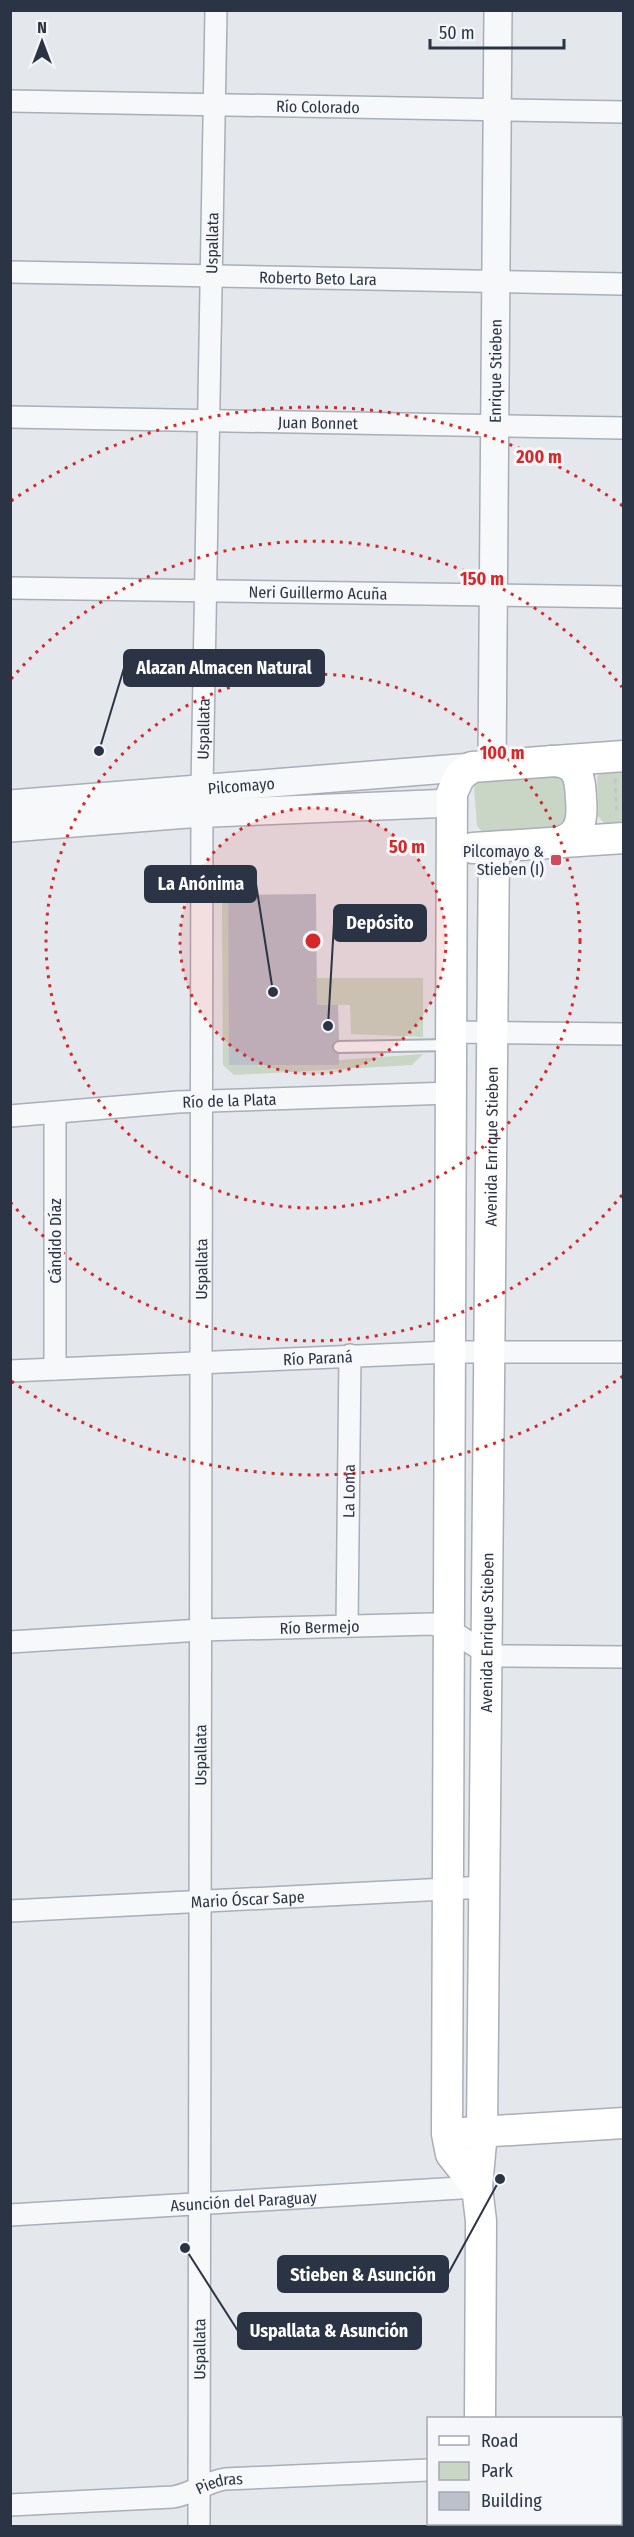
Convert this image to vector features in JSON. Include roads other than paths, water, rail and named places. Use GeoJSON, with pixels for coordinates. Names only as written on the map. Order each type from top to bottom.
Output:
{"type":"FeatureCollection","features":[{"type":"Feature","properties":{"kind":"main road"},"geometry":{"type":"LineString","coordinates":[[551,761],[571,765],[578,773],[580,783],[581,823],[573,835],[556,843]]}},
{"type":"Feature","properties":{"kind":"main road"},"geometry":{"type":"LineString","coordinates":[[477,2187],[451,2154],[447,2134],[451,1093],[442,1041],[454,783],[459,776],[482,766],[551,761],[619,762]]}},
{"type":"Feature","properties":{"kind":"main road"},"geometry":{"type":"LineString","coordinates":[[452,816],[455,840],[461,846],[469,848],[556,843],[620,832]]}},
{"type":"Feature","properties":{"kind":"main road","name":"Avenida Enrique Stieben"},"geometry":{"type":"LineString","coordinates":[[480,2417],[481,2222],[477,2187],[482,2132],[494,847]]}},
{"type":"Feature","properties":{"kind":"main road"},"geometry":{"type":"LineString","coordinates":[[447,2134],[624,2123]]}},
{"type":"Feature","properties":{"kind":"street","name":"Uspallata"},"geometry":{"type":"LineString","coordinates":[[199,2526],[202,801],[216,10]]}},
{"type":"Feature","properties":{"kind":"street","name":"Enrique Stieben"},"geometry":{"type":"LineString","coordinates":[[482,766],[494,595],[498,10]]}},
{"type":"Feature","properties":{"kind":"street","name":"Río Colorado"},"geometry":{"type":"LineString","coordinates":[[10,101],[624,112]]}},
{"type":"Feature","properties":{"kind":"street","name":"Roberto Beto Lara"},"geometry":{"type":"LineString","coordinates":[[10,272],[624,284]]}},
{"type":"Feature","properties":{"kind":"street","name":"Juan Bonnet"},"geometry":{"type":"LineString","coordinates":[[10,417],[624,428]]}},
{"type":"Feature","properties":{"kind":"street","name":"Neri Guillermo Acuña"},"geometry":{"type":"LineString","coordinates":[[10,588],[624,597]]}},
{"type":"Feature","properties":{"kind":"street","name":"Pilcomayo"},"geometry":{"type":"LineString","coordinates":[[10,828],[482,766]]}},
{"type":"Feature","properties":{"kind":"street","name":"Pilcomayo"},"geometry":{"type":"LineString","coordinates":[[10,804],[202,801],[452,816]]}},
{"type":"Feature","properties":{"kind":"street"},"geometry":{"type":"LineString","coordinates":[[442,1041],[492,1032],[624,1034]]}},
{"type":"Feature","properties":{"kind":"street","name":"Río de la Plata"},"geometry":{"type":"LineString","coordinates":[[10,1116],[202,1102],[451,1093]]}},
{"type":"Feature","properties":{"kind":"street","name":"Cándido Díaz"},"geometry":{"type":"LineString","coordinates":[[55,1113],[55,1369]]}},
{"type":"Feature","properties":{"kind":"street","name":"Río Paraná"},"geometry":{"type":"LineString","coordinates":[[10,1371],[350,1355],[450,1352],[624,1352]]}},
{"type":"Feature","properties":{"kind":"street","name":"La Loma"},"geometry":{"type":"LineString","coordinates":[[347,1626],[350,1355]]}},
{"type":"Feature","properties":{"kind":"street","name":"Río Bermejo"},"geometry":{"type":"LineString","coordinates":[[10,1642],[201,1630],[432,1624],[448,1630],[487,1653],[505,1656],[624,1657]]}},
{"type":"Feature","properties":{"kind":"street","name":"Mario Óscar Sape"},"geometry":{"type":"LineString","coordinates":[[10,1911],[485,1887]]}},
{"type":"Feature","properties":{"kind":"street","name":"Asunción del Paraguay"},"geometry":{"type":"LineString","coordinates":[[10,2215],[477,2187]]}},
{"type":"Feature","properties":{"kind":"street","name":"Piedras"},"geometry":{"type":"LineString","coordinates":[[10,2505],[173,2497],[225,2479],[427,2470]]}},
{"type":"Feature","properties":{"kind":"lane"},"geometry":{"type":"LineString","coordinates":[[339,1047],[442,1041]]}},
{"type":"Feature","properties":{"kind":"place","name":"Alazan Almacen Natural"},"geometry":{"type":"Point","coordinates":[99,751]}},
{"type":"Feature","properties":{"kind":"place","name":"Pilcomayo & Stieben (I)"},"geometry":{"type":"Point","coordinates":[556,860]}},
{"type":"Feature","properties":{"kind":"place","name":"La Anónima"},"geometry":{"type":"Point","coordinates":[273,992]}},
{"type":"Feature","properties":{"kind":"place","name":"Depósito"},"geometry":{"type":"Point","coordinates":[328,1026]}},
{"type":"Feature","properties":{"kind":"place","name":"Stieben & Asunción"},"geometry":{"type":"Point","coordinates":[500,2179]}},
{"type":"Feature","properties":{"kind":"place","name":"Uspallata & Asunción"},"geometry":{"type":"Point","coordinates":[185,2248]}}]}
